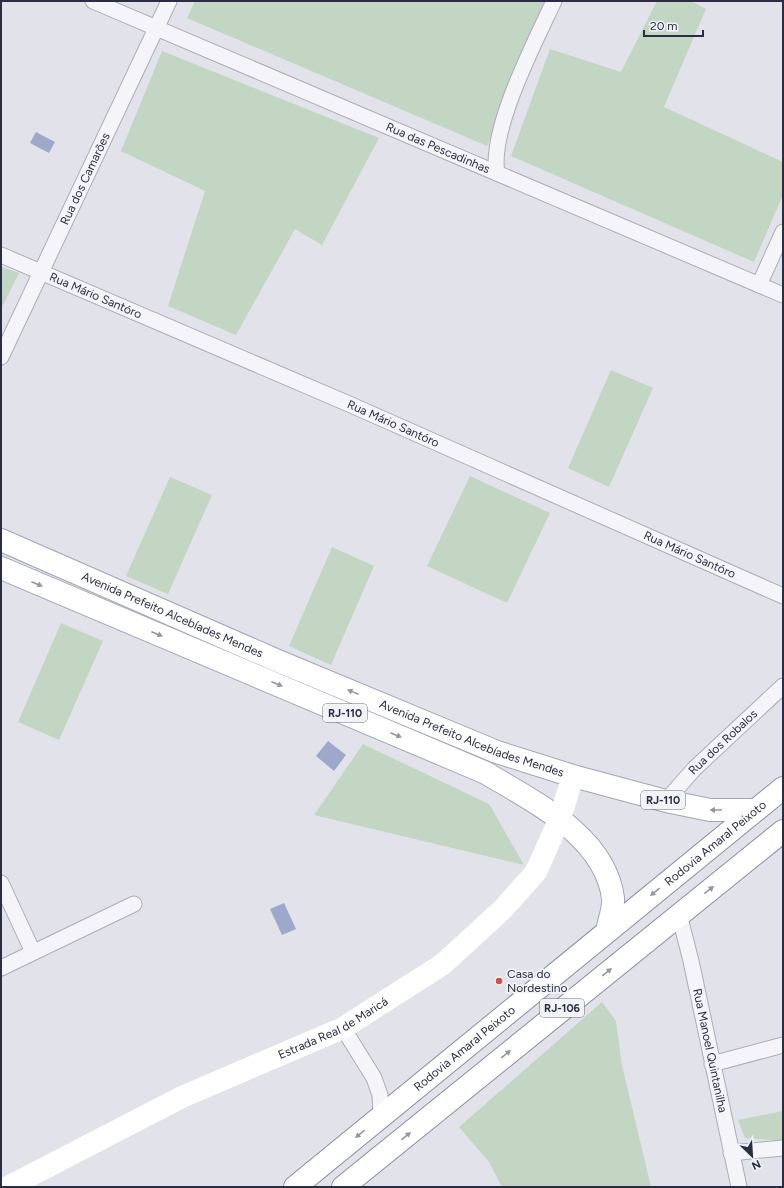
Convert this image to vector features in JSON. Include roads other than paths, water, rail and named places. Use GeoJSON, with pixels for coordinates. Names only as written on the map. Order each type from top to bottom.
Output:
{"type":"FeatureCollection","features":[{"type":"Feature","properties":{"kind":"main road","name":"Avenida Prefeito Alcebíades Mendes"},"geometry":{"type":"LineString","coordinates":[[1,540],[278,661],[498,752],[573,776],[666,801],[710,810],[755,810]]}},
{"type":"Feature","properties":{"kind":"main road","name":"Avenida Prefeito Alcebíades Mendes"},"geometry":{"type":"LineString","coordinates":[[1,568],[486,773],[560,818],[595,854],[606,871],[614,900],[607,931]]}},
{"type":"Feature","properties":{"kind":"main road"},"geometry":{"type":"LineString","coordinates":[[440,753],[449,732]]}},
{"type":"Feature","properties":{"kind":"main road","name":"Estrada Real de Maricá"},"geometry":{"type":"LineString","coordinates":[[8,1187],[182,1097],[342,1028],[443,964],[503,909],[536,872],[560,818],[573,776]]}},
{"type":"Feature","properties":{"kind":"main road","name":"Rodovia Amaral Peixoto"},"geometry":{"type":"LineString","coordinates":[[295,1187],[783,788]]}},
{"type":"Feature","properties":{"kind":"main road","name":"RJ-106"},"geometry":{"type":"LineString","coordinates":[[343,1187],[783,831]]}},
{"type":"Feature","properties":{"kind":"street","name":"Rua das Pescadinhas"},"geometry":{"type":"LineString","coordinates":[[93,1],[783,294]]}},
{"type":"Feature","properties":{"kind":"street","name":"Rua dos Camarões"},"geometry":{"type":"LineString","coordinates":[[1,357],[169,1]]}},
{"type":"Feature","properties":{"kind":"street"},"geometry":{"type":"LineString","coordinates":[[497,173],[495,162],[506,113],[523,70],[554,1]]}},
{"type":"Feature","properties":{"kind":"street"},"geometry":{"type":"LineString","coordinates":[[759,285],[783,232]]}},
{"type":"Feature","properties":{"kind":"street","name":"Rua Mário Santóro"},"geometry":{"type":"LineString","coordinates":[[1,255],[349,404],[783,596]]}},
{"type":"Feature","properties":{"kind":"street","name":"Rua dos Robalos"},"geometry":{"type":"LineString","coordinates":[[666,801],[694,768],[783,686]]}},
{"type":"Feature","properties":{"kind":"street"},"geometry":{"type":"LineString","coordinates":[[1,883],[33,952]]}},
{"type":"Feature","properties":{"kind":"street"},"geometry":{"type":"LineString","coordinates":[[1,968],[134,904]]}},
{"type":"Feature","properties":{"kind":"street","name":"Rua Manoel Quintanilha"},"geometry":{"type":"LineString","coordinates":[[679,914],[691,961],[739,1187]]}},
{"type":"Feature","properties":{"kind":"street"},"geometry":{"type":"LineString","coordinates":[[342,1028],[374,1078],[380,1095],[381,1117]]}},
{"type":"Feature","properties":{"kind":"street"},"geometry":{"type":"LineString","coordinates":[[712,1064],[783,1045]]}},
{"type":"Feature","properties":{"kind":"street"},"geometry":{"type":"LineString","coordinates":[[374,1078],[388,1091],[406,1097]]}},
{"type":"Feature","properties":{"kind":"street"},"geometry":{"type":"LineString","coordinates":[[731,1153],[783,1148]]}},
{"type":"Feature","properties":{"kind":"water"},"geometry":{"type":"Polygon","coordinates":[[[36,132],[55,142],[49,153],[30,143],[36,132]]]}},
{"type":"Feature","properties":{"kind":"water"},"geometry":{"type":"Polygon","coordinates":[[[328,741],[346,755],[334,771],[316,756],[328,741]]]}},
{"type":"Feature","properties":{"kind":"water"},"geometry":{"type":"Polygon","coordinates":[[[284,903],[296,929],[282,935],[270,909],[284,903]]]}},
{"type":"Feature","properties":{"kind":"place","name":"Casa do Nordestino"},"geometry":{"type":"Point","coordinates":[499,981]}}]}
